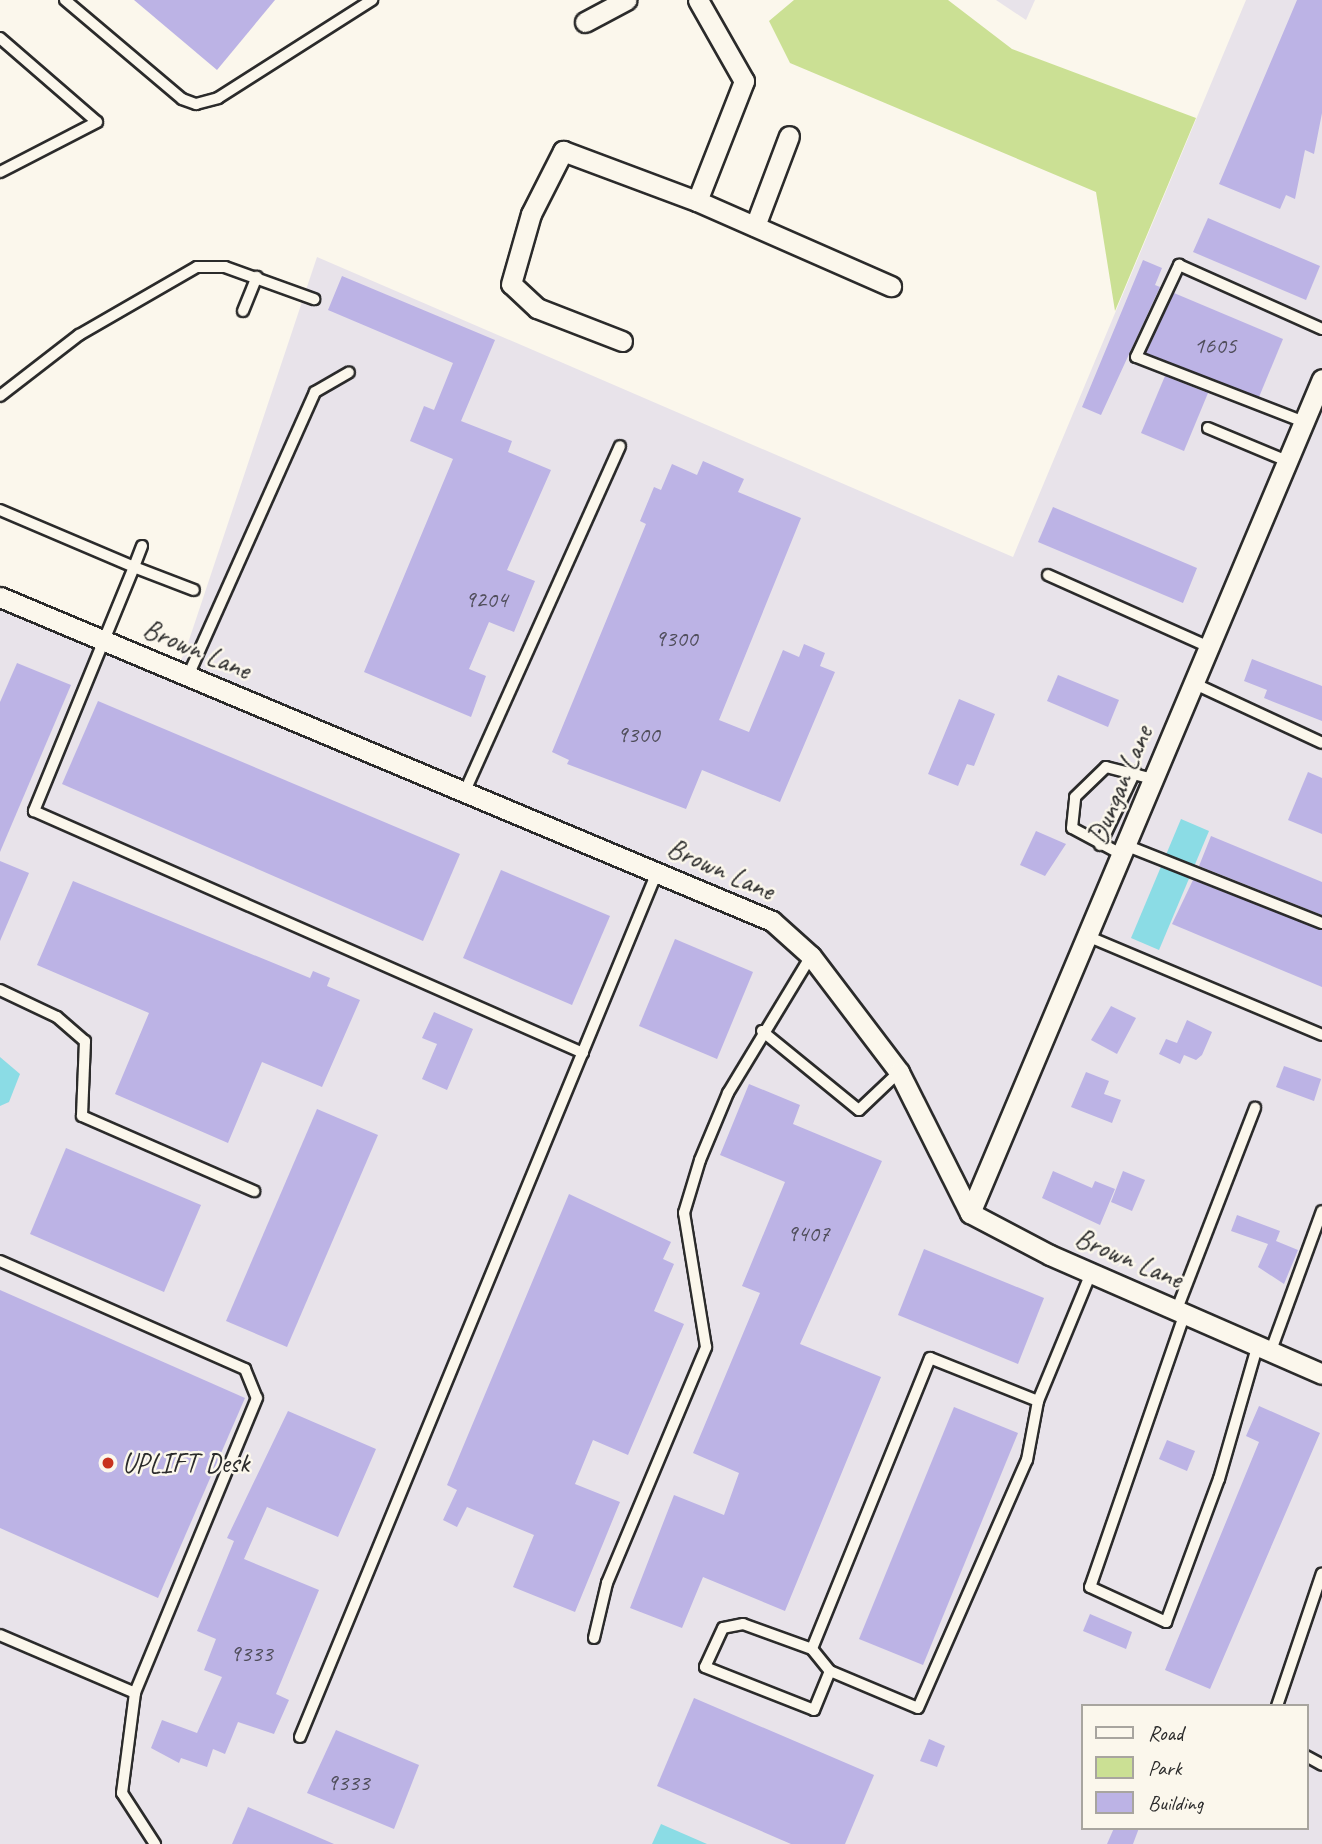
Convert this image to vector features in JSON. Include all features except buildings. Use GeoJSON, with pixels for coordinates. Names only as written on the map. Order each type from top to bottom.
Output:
{"type":"FeatureCollection","features":[{"type":"Feature","properties":{"kind":"street"},"geometry":{"type":"LineString","coordinates":[[585,22],[626,0]]}},
{"type":"Feature","properties":{"kind":"street"},"geometry":{"type":"LineString","coordinates":[[697,201],[744,81],[698,0]]}},
{"type":"Feature","properties":{"kind":"street"},"geometry":{"type":"LineString","coordinates":[[755,226],[789,136]]}},
{"type":"Feature","properties":{"kind":"street"},"geometry":{"type":"LineString","coordinates":[[622,341],[537,308],[512,284],[531,214],[563,151],[697,201],[891,286]]}},
{"type":"Feature","properties":{"kind":"street","name":"Dungan Lane"},"geometry":{"type":"LineString","coordinates":[[970,1213],[1123,849],[1144,776],[1193,683],[1320,389]]}},
{"type":"Feature","properties":{"kind":"street","name":"Brown Lane"},"geometry":{"type":"LineString","coordinates":[[0,597],[657,871],[772,922],[811,956],[899,1072],[970,1213],[1091,1273],[1322,1374]]}},
{"type":"Feature","properties":{"kind":"lane"},"geometry":{"type":"LineString","coordinates":[[65,0],[181,99],[197,104],[218,98],[372,0]]}},
{"type":"Feature","properties":{"kind":"lane"},"geometry":{"type":"LineString","coordinates":[[0,38],[97,122],[0,172]]}},
{"type":"Feature","properties":{"kind":"lane"},"geometry":{"type":"LineString","coordinates":[[1304,422],[1136,358],[1179,265],[1322,329]]}},
{"type":"Feature","properties":{"kind":"lane"},"geometry":{"type":"LineString","coordinates":[[0,396],[79,335],[197,267],[257,277],[314,299]]}},
{"type":"Feature","properties":{"kind":"lane"},"geometry":{"type":"LineString","coordinates":[[243,312],[257,277]]}},
{"type":"Feature","properties":{"kind":"lane"},"geometry":{"type":"LineString","coordinates":[[188,676],[315,392],[349,372]]}},
{"type":"Feature","properties":{"kind":"lane"},"geometry":{"type":"LineString","coordinates":[[1208,428],[1287,461]]}},
{"type":"Feature","properties":{"kind":"lane"},"geometry":{"type":"LineString","coordinates":[[465,791],[620,446]]}},
{"type":"Feature","properties":{"kind":"lane"},"geometry":{"type":"LineString","coordinates":[[0,510],[194,590]]}},
{"type":"Feature","properties":{"kind":"lane"},"geometry":{"type":"LineString","coordinates":[[142,546],[106,641],[34,811],[583,1053]]}},
{"type":"Feature","properties":{"kind":"lane"},"geometry":{"type":"LineString","coordinates":[[1048,575],[1209,647]]}},
{"type":"Feature","properties":{"kind":"lane"},"geometry":{"type":"LineString","coordinates":[[1193,683],[1322,743]]}},
{"type":"Feature","properties":{"kind":"lane"},"geometry":{"type":"LineString","coordinates":[[1100,845],[1144,776],[1106,767],[1075,797],[1072,828],[1100,845],[1123,849],[1322,923]]}},
{"type":"Feature","properties":{"kind":"lane"},"geometry":{"type":"LineString","coordinates":[[300,1737],[657,871]]}},
{"type":"Feature","properties":{"kind":"lane"},"geometry":{"type":"LineString","coordinates":[[1087,936],[1322,1035]]}},
{"type":"Feature","properties":{"kind":"lane"},"geometry":{"type":"LineString","coordinates":[[594,1637],[607,1583],[706,1347],[684,1213],[728,1093],[762,1031],[811,956]]}},
{"type":"Feature","properties":{"kind":"lane"},"geometry":{"type":"LineString","coordinates":[[0,989],[57,1017],[85,1041],[82,1116],[254,1191]]}},
{"type":"Feature","properties":{"kind":"lane"},"geometry":{"type":"LineString","coordinates":[[762,1031],[859,1110],[899,1072]]}},
{"type":"Feature","properties":{"kind":"lane"},"geometry":{"type":"LineString","coordinates":[[1255,1108],[1181,1311],[1090,1587],[1166,1622],[1263,1350],[1322,1211]]}},
{"type":"Feature","properties":{"kind":"lane"},"geometry":{"type":"LineString","coordinates":[[0,1261],[245,1369],[257,1388],[255,1409],[135,1693],[122,1793],[155,1844]]}},
{"type":"Feature","properties":{"kind":"lane"},"geometry":{"type":"LineString","coordinates":[[830,1671],[814,1710],[705,1667],[723,1628],[743,1624],[812,1649],[830,1671],[918,1708],[1027,1460],[1038,1401],[1091,1273]]}},
{"type":"Feature","properties":{"kind":"lane"},"geometry":{"type":"LineString","coordinates":[[812,1649],[930,1358],[1038,1401]]}},
{"type":"Feature","properties":{"kind":"lane"},"geometry":{"type":"LineString","coordinates":[[1278,1704],[1322,1573]]}},
{"type":"Feature","properties":{"kind":"lane"},"geometry":{"type":"LineString","coordinates":[[0,1635],[135,1693]]}},
{"type":"Feature","properties":{"kind":"shaded area"},"geometry":{"type":"Polygon","coordinates":[[[996,0],[1035,0],[1026,20],[996,0]]]}},
{"type":"Feature","properties":{"kind":"shaded area"},"geometry":{"type":"Polygon","coordinates":[[[1246,0],[1322,0],[1322,1844],[0,1844],[0,609],[170,680],[185,652],[317,257],[1013,557],[1246,0]]]}},
{"type":"Feature","properties":{"kind":"green space"},"geometry":{"type":"Polygon","coordinates":[[[794,0],[948,0],[1012,49],[1196,118],[1115,311],[1096,192],[790,63],[769,21],[794,0]]]}},
{"type":"Feature","properties":{"kind":"water"},"geometry":{"type":"Polygon","coordinates":[[[1181,819],[1209,831],[1159,950],[1131,938],[1181,819]]]}},
{"type":"Feature","properties":{"kind":"water"},"geometry":{"type":"Polygon","coordinates":[[[0,1057],[20,1074],[9,1102],[0,1106],[0,1057]]]}},
{"type":"Feature","properties":{"kind":"water"},"geometry":{"type":"Polygon","coordinates":[[[661,1824],[707,1844],[652,1844],[661,1824]]]}},
{"type":"Feature","properties":{"kind":"place","name":"UPLIFT Desk"},"geometry":{"type":"Point","coordinates":[108,1463]}}]}
